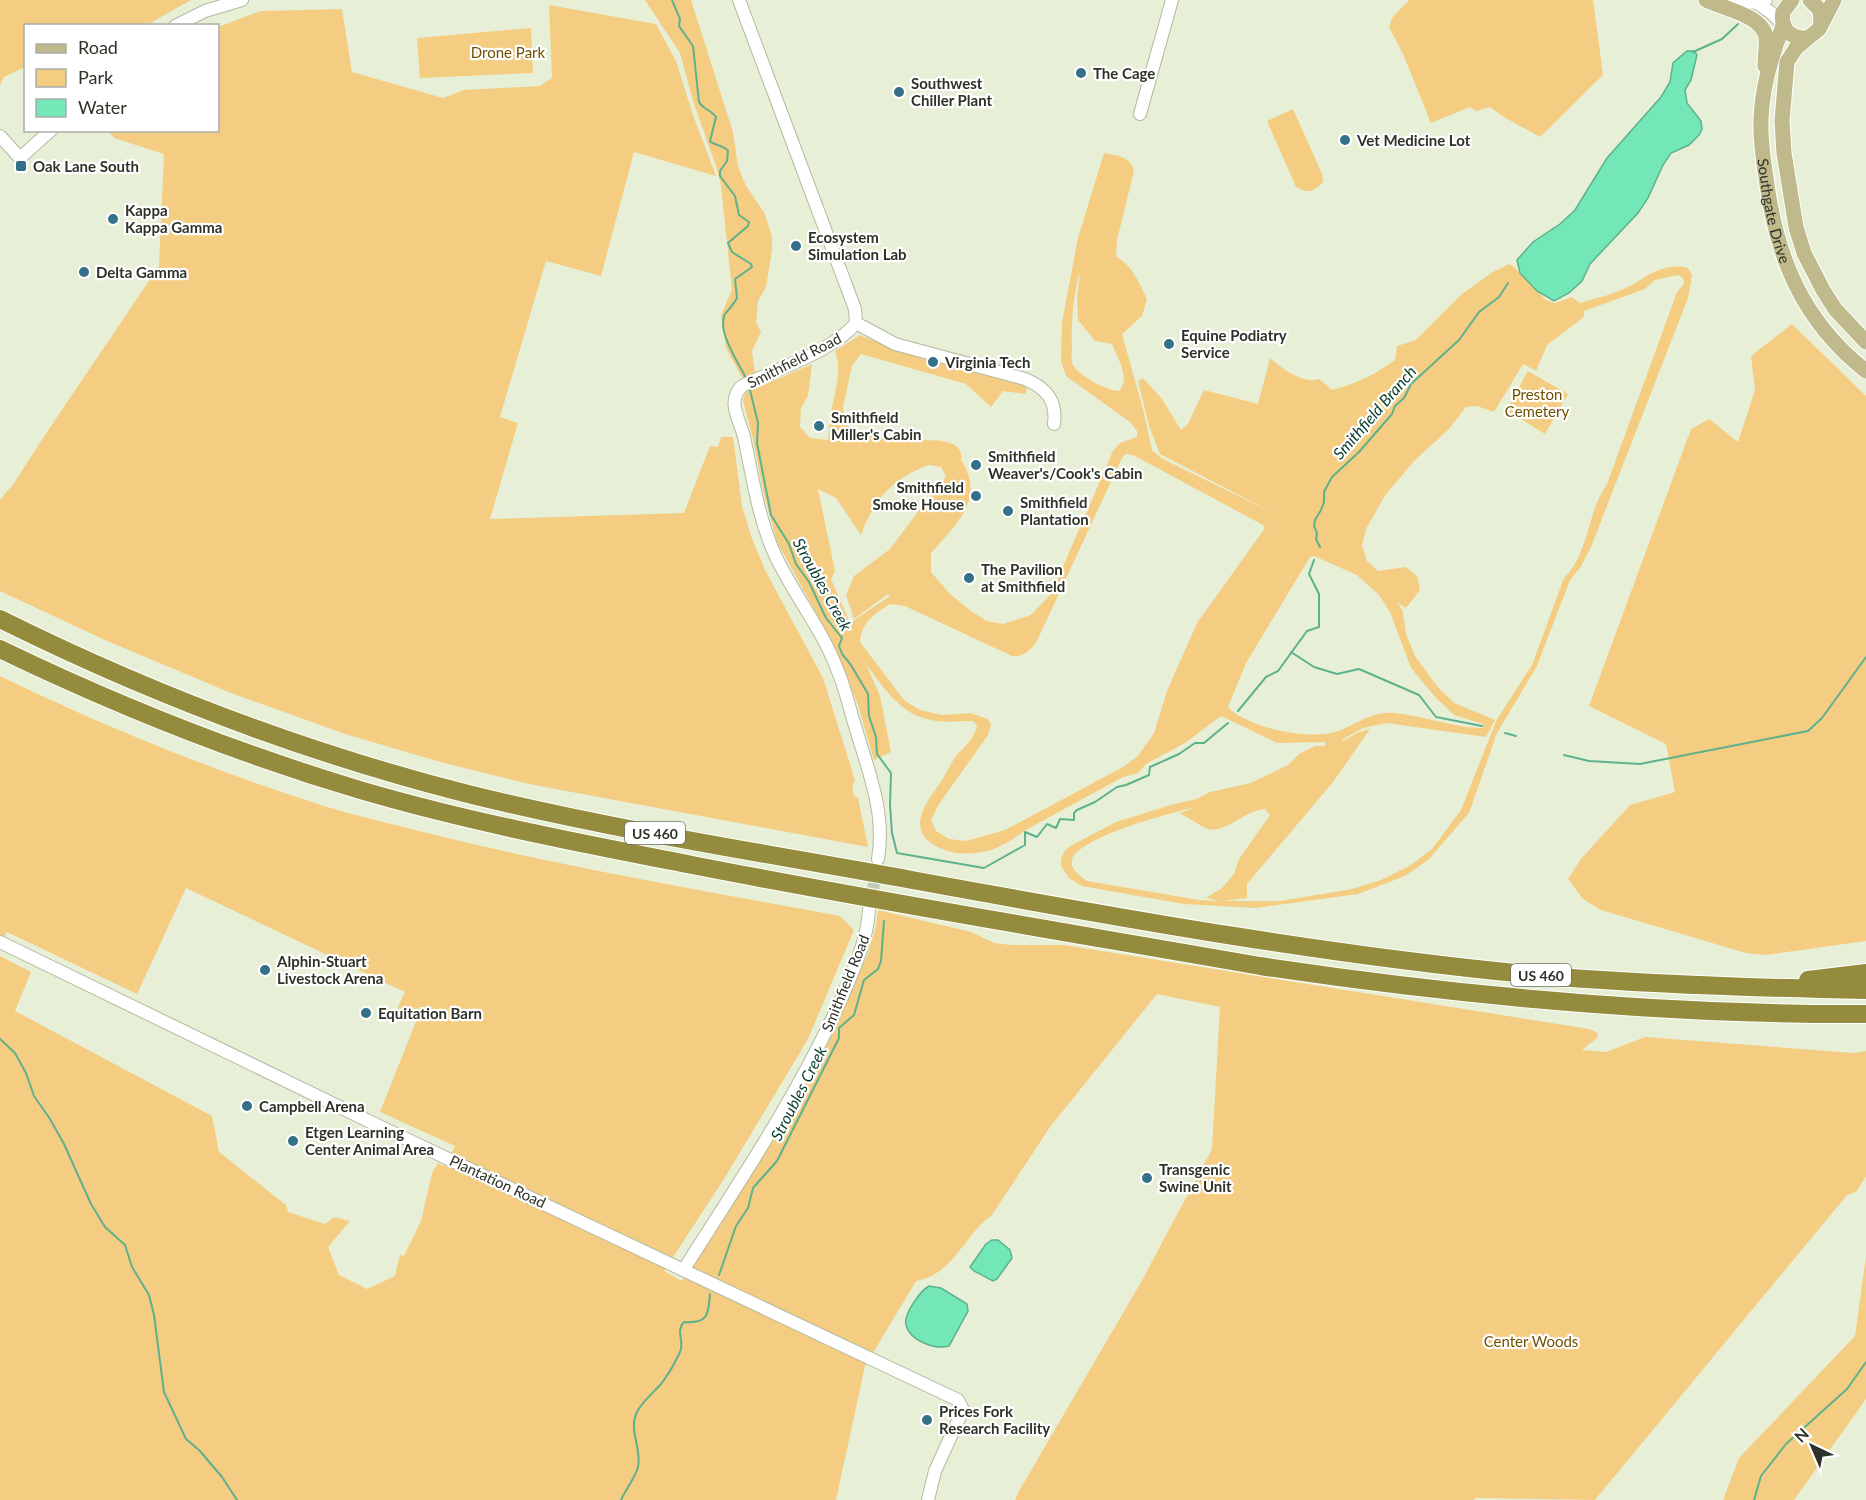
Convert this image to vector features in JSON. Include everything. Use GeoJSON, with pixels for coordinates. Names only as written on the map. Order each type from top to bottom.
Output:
{"type":"FeatureCollection","features":[{"type":"Feature","properties":{"kind":"highway","name":"US 460"},"geometry":{"type":"LineString","coordinates":[[0,619],[120,675],[245,725],[377,768],[528,808],[1119,918],[1337,951],[1560,977],[1746,988],[1866,990]]}},
{"type":"Feature","properties":{"kind":"highway","name":"US 460"},"geometry":{"type":"LineString","coordinates":[[0,649],[114,701],[246,753],[370,793],[519,831],[753,877],[1237,962],[1330,976],[1489,995],[1687,1010],[1866,1014]]}},
{"type":"Feature","properties":{"kind":"highway"},"geometry":{"type":"LineString","coordinates":[[1746,988],[1866,973]]}},
{"type":"Feature","properties":{"kind":"highway"},"geometry":{"type":"LineString","coordinates":[[1814,1014],[1866,1027]]}},
{"type":"Feature","properties":{"kind":"main road"},"geometry":{"type":"LineString","coordinates":[[1706,0],[1751,18],[1762,27],[1766,39],[1764,93]]}},
{"type":"Feature","properties":{"kind":"main road","name":"Southgate Drive"},"geometry":{"type":"LineString","coordinates":[[1792,0],[1783,12],[1783,25],[1764,93],[1761,117],[1761,140],[1776,237],[1801,297],[1836,343],[1866,371]]}},
{"type":"Feature","properties":{"kind":"main road"},"geometry":{"type":"LineString","coordinates":[[1810,0],[1820,10],[1821,22]]}},
{"type":"Feature","properties":{"kind":"main road","name":"Southgate Drive"},"geometry":{"type":"LineString","coordinates":[[1834,0],[1816,33],[1807,38],[1791,55],[1785,69],[1782,137],[1790,198],[1804,253],[1835,309],[1866,342]]}},
{"type":"Feature","properties":{"kind":"main road"},"geometry":{"type":"LineString","coordinates":[[1783,25],[1794,37],[1807,38]]}},
{"type":"Feature","properties":{"kind":"street"},"geometry":{"type":"LineString","coordinates":[[179,24],[205,11],[242,0]]}},
{"type":"Feature","properties":{"kind":"street","name":"Smithfield Road"},"geometry":{"type":"LineString","coordinates":[[739,0],[855,309],[856,323],[846,334],[828,345],[742,387],[735,396],[734,407],[744,437],[768,539],[838,671],[876,794],[880,822],[878,860]]}},
{"type":"Feature","properties":{"kind":"street"},"geometry":{"type":"LineString","coordinates":[[1140,114],[1172,0]]}},
{"type":"Feature","properties":{"kind":"street"},"geometry":{"type":"LineString","coordinates":[[1720,0],[1761,1],[1783,25]]}},
{"type":"Feature","properties":{"kind":"street"},"geometry":{"type":"LineString","coordinates":[[0,136],[20,158],[49,132]]}},
{"type":"Feature","properties":{"kind":"street"},"geometry":{"type":"LineString","coordinates":[[856,323],[895,344],[1025,379],[1039,385],[1054,405],[1054,424]]}},
{"type":"Feature","properties":{"kind":"street","name":"Smithfield Road"},"geometry":{"type":"LineString","coordinates":[[684,1269],[826,1033],[864,943],[869,910]]}},
{"type":"Feature","properties":{"kind":"street","name":"Plantation Road"},"geometry":{"type":"LineString","coordinates":[[0,942],[383,1128],[950,1396],[963,1406],[935,1471],[928,1500]]}},
{"type":"Feature","properties":{"kind":"green space"},"geometry":{"type":"Polygon","coordinates":[[[0,0],[191,0],[149,24],[24,24],[24,67],[4,77],[0,85],[0,0]]]}},
{"type":"Feature","properties":{"kind":"green space"},"geometry":{"type":"Polygon","coordinates":[[[645,0],[691,0],[733,132],[738,166],[746,186],[764,212],[772,236],[766,287],[758,301],[756,322],[761,332],[752,351],[755,374],[744,381],[726,348],[721,315],[732,290],[721,186],[717,169],[693,101],[680,53],[645,0]]]}},
{"type":"Feature","properties":{"kind":"green space"},"geometry":{"type":"Polygon","coordinates":[[[1409,0],[1593,0],[1603,75],[1540,137],[1490,107],[1476,111],[1470,107],[1431,123],[1403,54],[1389,27],[1392,18],[1409,0]]]}},
{"type":"Feature","properties":{"kind":"green space"},"geometry":{"type":"Polygon","coordinates":[[[549,5],[656,24],[676,61],[716,176],[634,152],[601,276],[546,261],[500,417],[518,423],[490,519],[684,513],[710,446],[718,447],[721,437],[733,437],[742,506],[752,539],[765,570],[823,678],[855,780],[852,786],[854,796],[858,798],[868,847],[534,785],[444,763],[345,734],[231,693],[107,641],[0,591],[0,500],[14,483],[159,266],[164,154],[114,138],[109,132],[219,132],[219,27],[261,11],[342,9],[352,72],[443,98],[464,90],[540,86],[552,78],[549,5]]]}},
{"type":"Feature","properties":{"kind":"green space","name":"Drone Park"},"geometry":{"type":"Polygon","coordinates":[[[531,28],[533,73],[420,78],[417,38],[531,28]]]}},
{"type":"Feature","properties":{"kind":"green space"},"geometry":{"type":"Polygon","coordinates":[[[1293,109],[1322,174],[1323,182],[1311,191],[1304,191],[1296,187],[1267,121],[1293,109]]]}},
{"type":"Feature","properties":{"kind":"green space"},"geometry":{"type":"Polygon","coordinates":[[[1104,153],[1119,156],[1130,162],[1134,171],[1117,240],[1116,256],[1131,270],[1147,299],[1142,316],[1122,334],[1152,450],[1163,459],[1275,514],[1160,454],[1149,426],[1138,381],[1143,378],[1162,399],[1181,430],[1188,424],[1204,390],[1258,404],[1270,358],[1299,377],[1319,379],[1332,390],[1381,370],[1395,360],[1397,346],[1416,340],[1462,294],[1493,272],[1509,264],[1546,300],[1555,303],[1572,297],[1580,303],[1612,294],[1665,268],[1688,268],[1692,275],[1688,298],[1591,547],[1580,568],[1570,580],[1537,666],[1497,733],[1469,813],[1428,860],[1405,876],[1358,894],[1256,908],[1184,904],[1082,886],[1069,878],[1061,866],[1065,850],[1116,822],[1197,799],[1210,792],[1251,783],[1288,765],[1299,754],[1315,746],[1325,746],[1325,742],[1277,743],[1221,716],[1185,743],[1146,764],[1138,773],[1123,777],[1024,831],[1007,843],[969,854],[946,851],[931,843],[920,828],[920,820],[927,803],[956,756],[972,738],[977,726],[973,721],[947,722],[920,717],[894,699],[866,664],[880,696],[891,752],[874,760],[857,702],[815,611],[777,542],[743,401],[745,393],[759,384],[761,386],[812,364],[808,396],[801,408],[800,427],[810,438],[828,440],[831,411],[837,386],[835,351],[860,335],[900,352],[1027,385],[1026,394],[1003,391],[991,407],[966,384],[861,354],[852,366],[843,407],[846,424],[857,436],[905,441],[940,441],[956,446],[961,452],[961,460],[968,474],[971,487],[969,499],[958,522],[931,553],[931,572],[950,594],[987,621],[1003,624],[1031,615],[1051,594],[1113,451],[1120,443],[1137,437],[1137,431],[1130,422],[1066,376],[1061,361],[1062,322],[1078,238],[1104,153]],[[1080,271],[1072,319],[1072,363],[1093,382],[1119,391],[1124,380],[1120,361],[1112,344],[1095,341],[1078,320],[1077,299],[1080,271]],[[1678,275],[1655,280],[1645,289],[1584,311],[1584,317],[1547,345],[1536,371],[1523,364],[1494,412],[1477,406],[1466,407],[1448,430],[1416,459],[1386,494],[1367,527],[1362,545],[1367,561],[1378,571],[1406,567],[1417,576],[1420,590],[1406,608],[1398,603],[1403,612],[1406,634],[1415,656],[1437,686],[1454,703],[1495,720],[1486,737],[1386,723],[1363,728],[1343,739],[1341,742],[1370,729],[1333,782],[1247,884],[1247,898],[1223,901],[1280,901],[1352,889],[1381,880],[1411,865],[1432,849],[1461,810],[1497,719],[1532,665],[1564,578],[1578,557],[1677,292],[1684,284],[1683,278],[1678,275]],[[1126,454],[1122,458],[1036,643],[1023,654],[1012,656],[905,606],[890,604],[874,615],[863,629],[860,642],[904,700],[920,710],[942,715],[970,713],[988,719],[991,725],[988,735],[939,804],[931,820],[936,831],[949,839],[966,841],[1005,830],[1123,767],[1138,756],[1154,733],[1167,691],[1197,623],[1265,528],[1133,455],[1126,454]],[[929,465],[905,476],[886,491],[879,500],[861,535],[836,498],[818,489],[835,571],[831,579],[850,623],[890,596],[888,594],[854,619],[846,595],[854,576],[890,549],[946,476],[941,467],[929,465]],[[1314,556],[1310,557],[1246,663],[1228,707],[1251,722],[1299,734],[1329,733],[1372,716],[1386,713],[1483,728],[1483,724],[1454,715],[1436,698],[1411,668],[1390,612],[1379,595],[1357,575],[1314,556]],[[1197,807],[1128,827],[1090,843],[1072,860],[1074,870],[1087,881],[1199,900],[1220,901],[1206,898],[1222,888],[1234,874],[1239,859],[1270,815],[1265,809],[1258,810],[1215,830],[1208,829],[1179,813],[1197,807]]]}},
{"type":"Feature","properties":{"kind":"green space"},"geometry":{"type":"Polygon","coordinates":[[[1792,324],[1866,396],[1866,941],[1766,955],[1746,953],[1601,910],[1583,899],[1568,879],[1581,859],[1630,805],[1675,792],[1666,744],[1589,706],[1691,429],[1709,419],[1738,442],[1755,390],[1751,356],[1792,324]]]}},
{"type":"Feature","properties":{"kind":"green space","name":"Preston Cemetery"},"geometry":{"type":"Polygon","coordinates":[[[1528,371],[1568,394],[1545,434],[1506,410],[1528,371]]]}},
{"type":"Feature","properties":{"kind":"green space","name":"Center Woods"},"geometry":{"type":"Polygon","coordinates":[[[0,676],[161,748],[244,779],[338,810],[524,855],[840,916],[854,930],[808,1039],[724,1179],[664,1271],[682,1281],[812,1073],[834,1031],[867,956],[878,910],[971,932],[994,943],[1064,945],[1589,1029],[1598,1033],[1598,1037],[1582,1050],[1606,1052],[1645,1037],[1854,1053],[1866,1051],[1866,1176],[1856,1192],[1847,1195],[1595,1500],[1476,1498],[1473,1500],[1015,1500],[1140,1284],[1212,1149],[1220,1007],[1157,994],[1050,1127],[992,1215],[940,1271],[916,1281],[865,1366],[836,1500],[0,1500],[0,956],[31,972],[15,1011],[212,1116],[219,1152],[286,1205],[288,1212],[325,1224],[334,1217],[350,1221],[328,1247],[339,1275],[367,1289],[395,1276],[400,1255],[404,1256],[421,1221],[432,1173],[438,1163],[444,1166],[455,1146],[380,1112],[417,1019],[397,1009],[405,992],[186,888],[137,994],[7,932],[0,943],[0,676]]]}},
{"type":"Feature","properties":{"kind":"green space"},"geometry":{"type":"Polygon","coordinates":[[[1866,1256],[1866,1399],[1794,1500],[1723,1500],[1739,1458],[1855,1336],[1866,1256]]]}},
{"type":"Feature","properties":{"kind":"water"},"geometry":{"type":"Polygon","coordinates":[[[1687,51],[1694,51],[1697,55],[1691,80],[1685,90],[1687,103],[1701,121],[1702,129],[1699,135],[1689,145],[1671,153],[1638,213],[1590,264],[1582,281],[1569,293],[1554,301],[1537,291],[1520,273],[1517,260],[1533,242],[1560,224],[1575,210],[1607,158],[1661,97],[1670,82],[1673,63],[1687,51]]]}},
{"type":"Feature","properties":{"kind":"water"},"geometry":{"type":"Polygon","coordinates":[[[992,1240],[998,1240],[1010,1250],[1012,1258],[997,1279],[993,1281],[970,1267],[986,1244],[992,1240]]]}},
{"type":"Feature","properties":{"kind":"water"},"geometry":{"type":"Polygon","coordinates":[[[929,1286],[941,1288],[967,1304],[968,1311],[949,1346],[937,1347],[924,1343],[912,1336],[906,1325],[907,1315],[913,1304],[929,1286]]]}},
{"type":"Feature","properties":{"kind":"waterway","name":"Stroubles Creek"},"geometry":{"type":"LineString","coordinates":[[672,0],[680,19],[679,26],[693,46],[699,102],[716,117],[710,141],[728,151],[727,161],[720,171],[720,176],[735,196],[739,215],[749,222],[748,226],[728,243],[732,252],[752,267],[735,279],[737,298],[725,314],[723,321],[726,338],[746,378]]}},
{"type":"Feature","properties":{"kind":"waterway"},"geometry":{"type":"LineString","coordinates":[[1693,52],[1722,39],[1738,24]]}},
{"type":"Feature","properties":{"kind":"waterway","name":"Smithfield Branch"},"geometry":{"type":"LineString","coordinates":[[1320,547],[1316,539],[1315,520],[1324,502],[1324,492],[1332,477],[1359,452],[1392,414],[1411,384],[1459,340],[1479,312],[1499,297],[1508,283]]}},
{"type":"Feature","properties":{"kind":"waterway","name":"Stroubles Creek"},"geometry":{"type":"LineString","coordinates":[[750,390],[758,423],[757,443],[771,515],[789,544],[796,564],[809,582],[826,618],[842,638],[839,646],[842,654],[868,694],[869,716],[876,737],[877,754],[891,773],[892,833],[897,853],[984,868],[1025,845],[1025,832],[1037,837],[1047,824],[1056,828],[1060,819],[1074,820],[1074,813],[1077,810],[1095,802],[1117,787],[1149,775],[1150,767],[1179,754],[1195,743],[1204,743],[1228,723]]}},
{"type":"Feature","properties":{"kind":"waterway","name":"Smithfield Branch"},"geometry":{"type":"LineString","coordinates":[[1238,711],[1266,677],[1278,671],[1307,631],[1319,627],[1319,594],[1309,574],[1314,560]]}},
{"type":"Feature","properties":{"kind":"waterway"},"geometry":{"type":"LineString","coordinates":[[1291,652],[1314,667],[1337,674],[1359,669],[1419,695],[1436,717],[1482,726]]}},
{"type":"Feature","properties":{"kind":"waterway"},"geometry":{"type":"LineString","coordinates":[[1564,755],[1589,761],[1640,764],[1808,731],[1822,718],[1866,657]]}},
{"type":"Feature","properties":{"kind":"waterway"},"geometry":{"type":"LineString","coordinates":[[1505,733],[1516,736]]}},
{"type":"Feature","properties":{"kind":"waterway","name":"Stroubles Creek"},"geometry":{"type":"LineString","coordinates":[[719,1275],[736,1226],[748,1208],[753,1188],[777,1161],[839,1038],[839,1028],[854,1015],[864,980],[878,969],[881,961],[884,921]]}},
{"type":"Feature","properties":{"kind":"waterway"},"geometry":{"type":"LineString","coordinates":[[0,1039],[15,1053],[26,1073],[34,1096],[64,1144],[91,1204],[105,1227],[125,1245],[132,1267],[149,1295],[154,1315],[164,1392],[186,1439],[200,1451],[222,1477],[237,1500]]}},
{"type":"Feature","properties":{"kind":"waterway","name":"Stroubles Creek"},"geometry":{"type":"LineString","coordinates":[[621,1500],[638,1467],[634,1432],[637,1412],[661,1384],[676,1360],[681,1348],[681,1325],[684,1322],[698,1321],[706,1316],[710,1294]]}},
{"type":"Feature","properties":{"kind":"waterway"},"geometry":{"type":"LineString","coordinates":[[1754,1500],[1761,1476],[1786,1444],[1847,1389],[1866,1362]]}},
{"type":"Feature","properties":{"kind":"tunnel"},"geometry":{"type":"LineString","coordinates":[[870,906],[877,867]]}},
{"type":"Feature","properties":{"kind":"place","name":"The Cage"},"geometry":{"type":"Point","coordinates":[1081,73]}},
{"type":"Feature","properties":{"kind":"place","name":"Southwest Chiller Plant"},"geometry":{"type":"Point","coordinates":[899,92]}},
{"type":"Feature","properties":{"kind":"place","name":"Vet Medicine Lot"},"geometry":{"type":"Point","coordinates":[1345,140]}},
{"type":"Feature","properties":{"kind":"place","name":"Oak Lane South"},"geometry":{"type":"Point","coordinates":[21,166]}},
{"type":"Feature","properties":{"kind":"place","name":"Kappa Kappa Gamma"},"geometry":{"type":"Point","coordinates":[113,219]}},
{"type":"Feature","properties":{"kind":"place","name":"Ecosystem Simulation Lab"},"geometry":{"type":"Point","coordinates":[796,246]}},
{"type":"Feature","properties":{"kind":"place","name":"Delta Gamma"},"geometry":{"type":"Point","coordinates":[84,272]}},
{"type":"Feature","properties":{"kind":"place","name":"Equine Podiatry Service"},"geometry":{"type":"Point","coordinates":[1169,344]}},
{"type":"Feature","properties":{"kind":"place","name":"Virginia Tech"},"geometry":{"type":"Point","coordinates":[933,362]}},
{"type":"Feature","properties":{"kind":"place","name":"Smithfield Miller's Cabin"},"geometry":{"type":"Point","coordinates":[819,426]}},
{"type":"Feature","properties":{"kind":"place","name":"Smithfield Weaver's/Cook's Cabin"},"geometry":{"type":"Point","coordinates":[976,465]}},
{"type":"Feature","properties":{"kind":"place","name":"Smithfield Smoke House"},"geometry":{"type":"Point","coordinates":[976,496]}},
{"type":"Feature","properties":{"kind":"place","name":"Smithfield Plantation"},"geometry":{"type":"Point","coordinates":[1008,511]}},
{"type":"Feature","properties":{"kind":"place","name":"The Pavilion at Smithfield"},"geometry":{"type":"Point","coordinates":[969,578]}},
{"type":"Feature","properties":{"kind":"place","name":"Alphin-Stuart Livestock Arena"},"geometry":{"type":"Point","coordinates":[265,970]}},
{"type":"Feature","properties":{"kind":"place","name":"Equitation Barn"},"geometry":{"type":"Point","coordinates":[366,1013]}},
{"type":"Feature","properties":{"kind":"place","name":"Campbell Arena"},"geometry":{"type":"Point","coordinates":[247,1106]}},
{"type":"Feature","properties":{"kind":"place","name":"Etgen Learning Center Animal Area"},"geometry":{"type":"Point","coordinates":[293,1141]}},
{"type":"Feature","properties":{"kind":"place","name":"Transgenic Swine Unit"},"geometry":{"type":"Point","coordinates":[1147,1178]}},
{"type":"Feature","properties":{"kind":"place","name":"Prices Fork Research Facility"},"geometry":{"type":"Point","coordinates":[927,1420]}}]}
